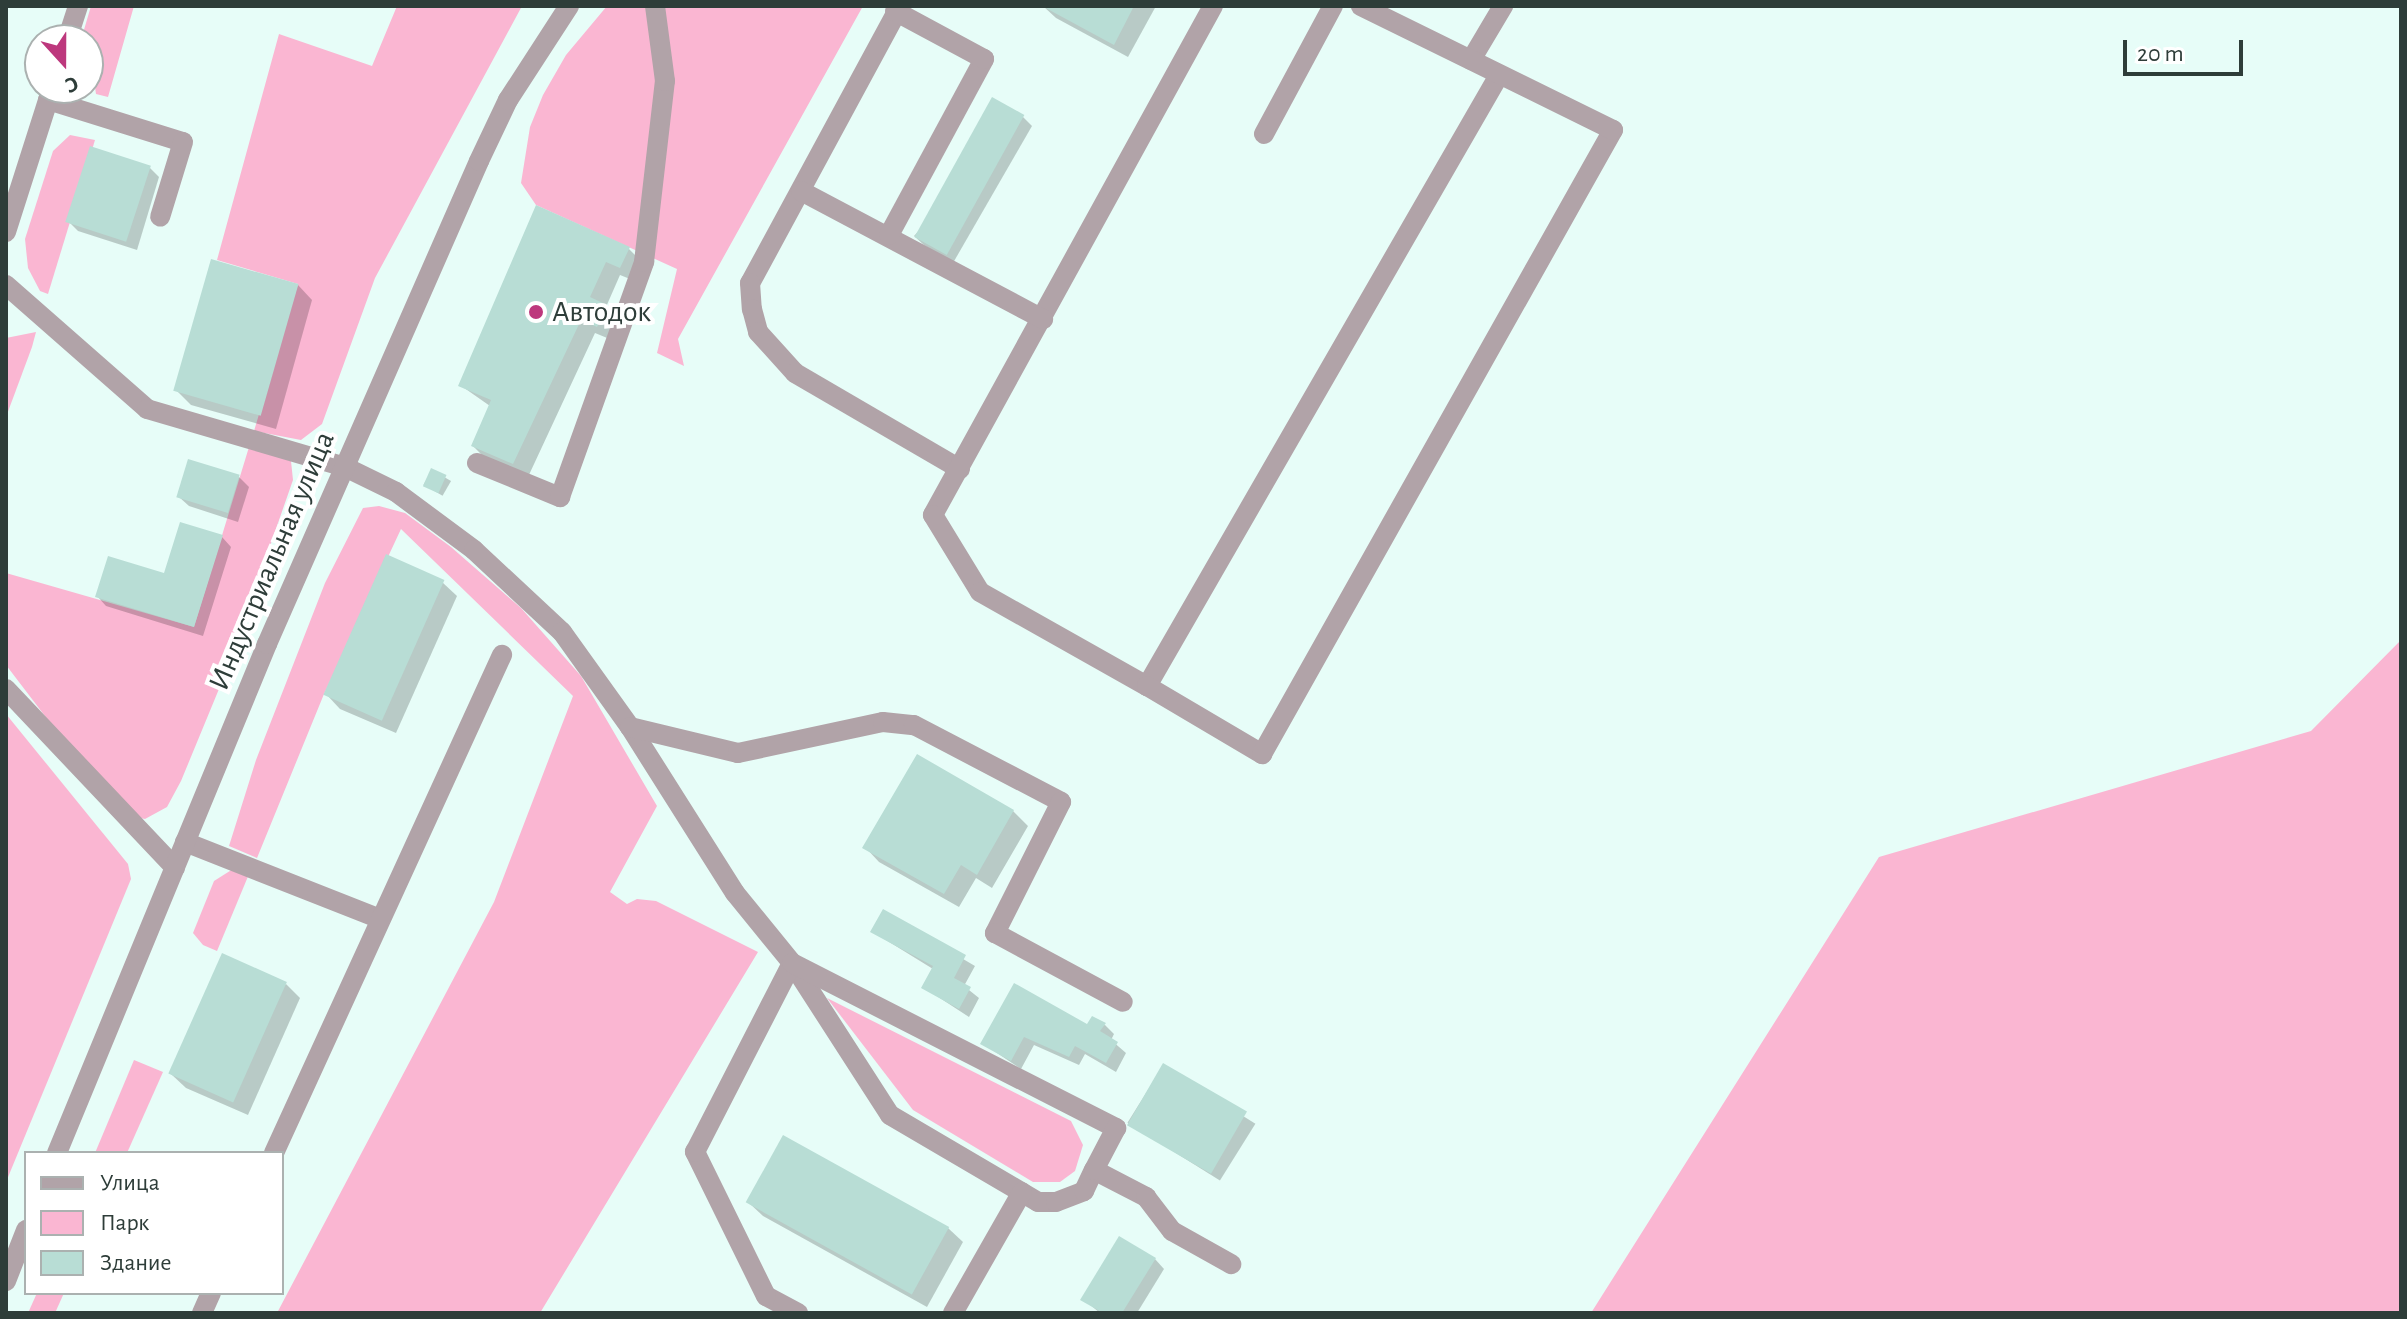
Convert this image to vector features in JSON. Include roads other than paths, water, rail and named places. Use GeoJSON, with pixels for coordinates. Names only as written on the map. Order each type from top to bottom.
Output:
{"type":"FeatureCollection","features":[{"type":"Feature","properties":{"kind":"street","name":"Индустриальная улица"},"geometry":{"type":"LineString","coordinates":[[58,1151],[345,467],[508,100],[569,6]]}},
{"type":"Feature","properties":{"kind":"street"},"geometry":{"type":"LineString","coordinates":[[477,463],[560,497],[644,262],[665,81],[655,6]]}},
{"type":"Feature","properties":{"kind":"street"},"geometry":{"type":"LineString","coordinates":[[1213,6],[933,515],[980,592],[1262,754],[1613,130],[1361,6]]}},
{"type":"Feature","properties":{"kind":"street"},"geometry":{"type":"LineString","coordinates":[[1264,134],[1333,6]]}},
{"type":"Feature","properties":{"kind":"street"},"geometry":{"type":"LineString","coordinates":[[1471,60],[1503,6]]}},
{"type":"Feature","properties":{"kind":"street"},"geometry":{"type":"LineString","coordinates":[[889,235],[984,59],[897,8],[750,283],[758,332],[795,373],[960,469]]}},
{"type":"Feature","properties":{"kind":"street"},"geometry":{"type":"LineString","coordinates":[[1147,686],[1499,75]]}},
{"type":"Feature","properties":{"kind":"street"},"geometry":{"type":"LineString","coordinates":[[6,232],[47,104]]}},
{"type":"Feature","properties":{"kind":"street"},"geometry":{"type":"LineString","coordinates":[[78,104],[183,142],[160,217]]}},
{"type":"Feature","properties":{"kind":"street"},"geometry":{"type":"LineString","coordinates":[[801,191],[1043,319]]}},
{"type":"Feature","properties":{"kind":"street"},"geometry":{"type":"LineString","coordinates":[[6,285],[147,409],[345,467],[396,492],[474,550],[562,632],[630,727],[735,893],[792,963],[890,1115],[1038,1202],[1068,1198],[1084,1191],[1116,1128],[792,963]]}},
{"type":"Feature","properties":{"kind":"street"},"geometry":{"type":"LineString","coordinates":[[275,1151],[502,655]]}},
{"type":"Feature","properties":{"kind":"street"},"geometry":{"type":"LineString","coordinates":[[6,689],[175,868]]}},
{"type":"Feature","properties":{"kind":"street"},"geometry":{"type":"LineString","coordinates":[[630,727],[738,753],[883,722],[914,725],[1061,802],[995,933],[1123,1002]]}},
{"type":"Feature","properties":{"kind":"street"},"geometry":{"type":"LineString","coordinates":[[185,842],[380,919]]}},
{"type":"Feature","properties":{"kind":"street"},"geometry":{"type":"LineString","coordinates":[[792,963],[695,1152],[766,1296],[798,1313]]}},
{"type":"Feature","properties":{"kind":"street"},"geometry":{"type":"LineString","coordinates":[[1094,1170],[1146,1197],[1172,1231],[1231,1264]]}},
{"type":"Feature","properties":{"kind":"street"},"geometry":{"type":"LineString","coordinates":[[953,1313],[1022,1192]]}},
{"type":"Feature","properties":{"kind":"street"},"geometry":{"type":"LineString","coordinates":[[6,1281],[24,1235]]}},
{"type":"Feature","properties":{"kind":"place","name":"Автодок"},"geometry":{"type":"Point","coordinates":[536,312]}}]}
